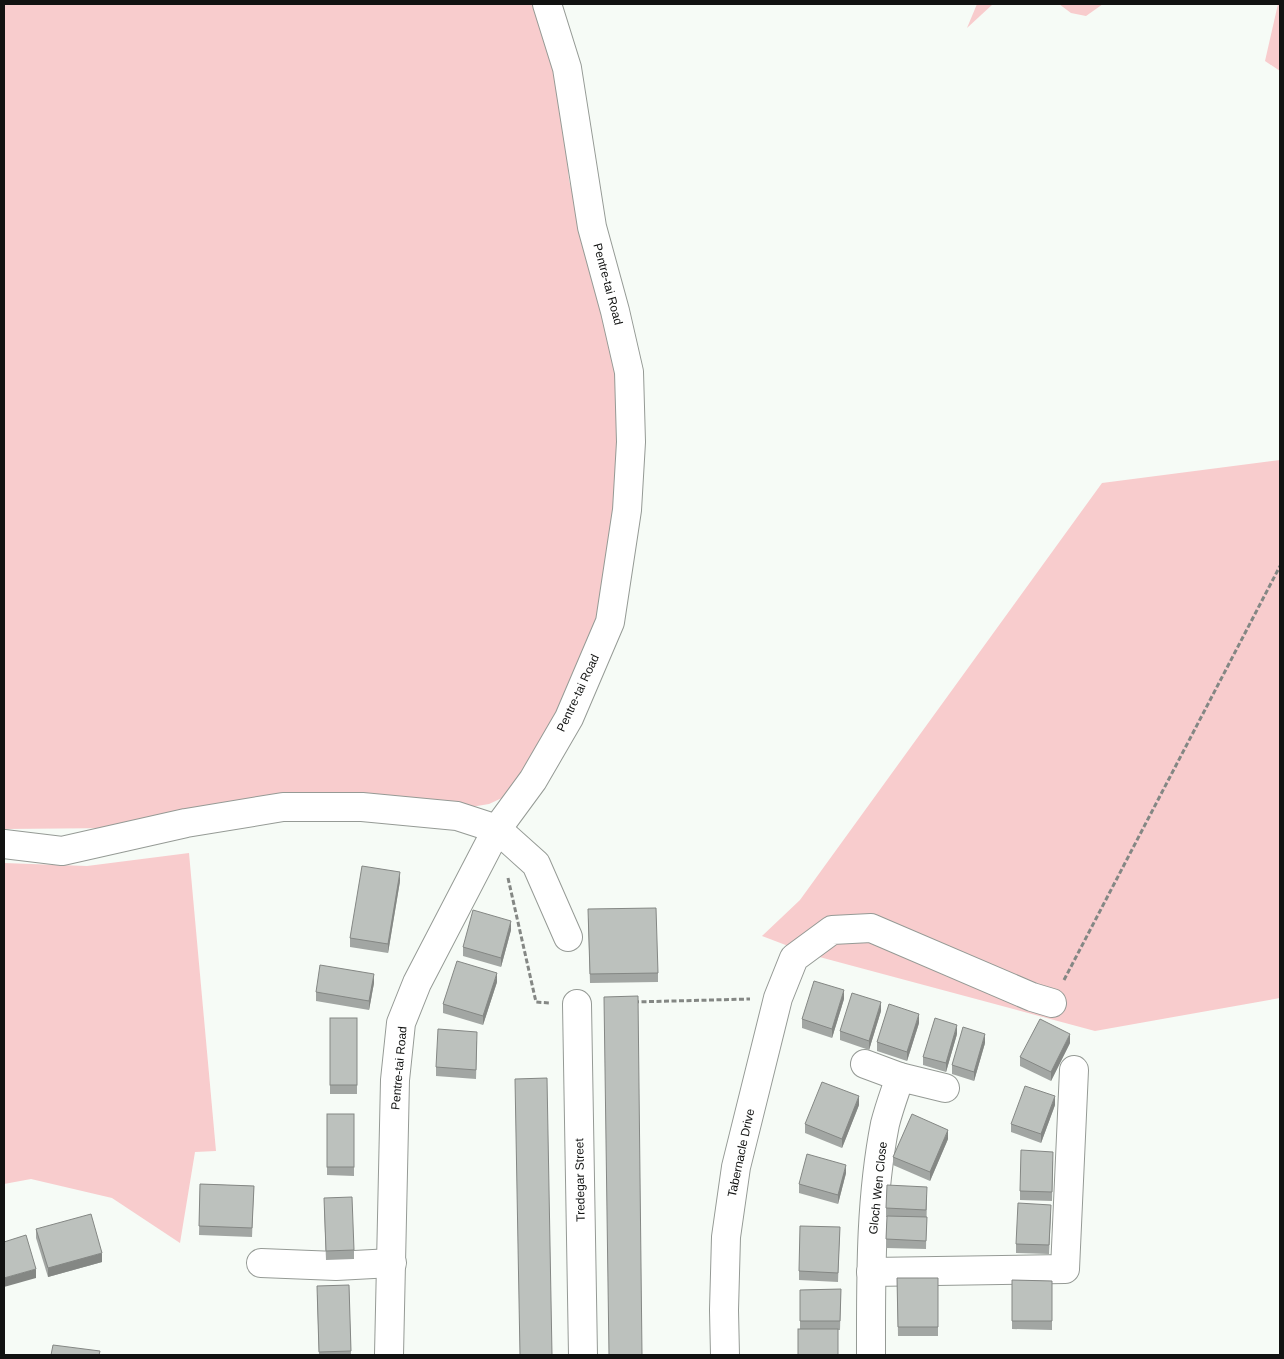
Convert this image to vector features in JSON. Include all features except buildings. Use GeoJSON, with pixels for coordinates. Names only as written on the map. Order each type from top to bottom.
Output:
{"type":"FeatureCollection","features":[{"type":"Feature","properties":{"kind":"street","name":"Pentre-tai Road"},"geometry":{"type":"LineString","coordinates":[[389,1355],[395,1080],[401,1023],[426,965],[497,829],[533,780],[569,718],[610,622],[628,490],[631,442],[629,372],[592,226],[567,68],[547,4]]}},
{"type":"Feature","properties":{"kind":"street"},"geometry":{"type":"LineString","coordinates":[[4,844],[62,851],[186,823],[283,807],[362,807],[457,816],[497,829],[536,864],[568,937]]}},
{"type":"Feature","properties":{"kind":"street","name":"Tabernacle Drive"},"geometry":{"type":"LineString","coordinates":[[725,1355],[726,1237],[736,1167],[778,998],[794,958],[832,930],[870,928],[1032,997],[1052,1003]]}},
{"type":"Feature","properties":{"kind":"street","name":"Tredegar Street"},"geometry":{"type":"LineString","coordinates":[[577,1004],[583,1355]]}},
{"type":"Feature","properties":{"kind":"street"},"geometry":{"type":"LineString","coordinates":[[865,1064],[900,1077],[944,1088]]}},
{"type":"Feature","properties":{"kind":"street"},"geometry":{"type":"LineString","coordinates":[[871,1272],[1065,1269],[1074,1070]]}},
{"type":"Feature","properties":{"kind":"street","name":"Gloch Wen Close"},"geometry":{"type":"LineString","coordinates":[[871,1355],[871,1272],[877,1174],[886,1122],[900,1077]]}},
{"type":"Feature","properties":{"kind":"street"},"geometry":{"type":"LineString","coordinates":[[261,1263],[336,1266],[392,1262]]}},
{"type":"Feature","properties":{"kind":"path"},"geometry":{"type":"LineString","coordinates":[[1052,1003],[1280,566]]}},
{"type":"Feature","properties":{"kind":"path"},"geometry":{"type":"LineString","coordinates":[[508,877],[536,1002],[577,1004]]}},
{"type":"Feature","properties":{"kind":"path"},"geometry":{"type":"LineString","coordinates":[[625,1003],[778,998]]}},
{"type":"Feature","properties":{"kind":"shaded area"},"geometry":{"type":"Polygon","coordinates":[[[4,4],[538,4],[561,93],[569,180],[619,374],[615,516],[595,624],[561,707],[529,768],[502,798],[489,804],[465,808],[117,828],[4,829],[4,4]]]}},
{"type":"Feature","properties":{"kind":"shaded area"},"geometry":{"type":"Polygon","coordinates":[[[977,4],[993,4],[967,28],[977,4]]]}},
{"type":"Feature","properties":{"kind":"shaded area"},"geometry":{"type":"Polygon","coordinates":[[[1059,4],[1103,4],[1086,16],[1071,13],[1059,4]]]}},
{"type":"Feature","properties":{"kind":"shaded area"},"geometry":{"type":"Polygon","coordinates":[[[1278,4],[1280,4],[1280,71],[1265,61],[1278,4]]]}},
{"type":"Feature","properties":{"kind":"shaded area"},"geometry":{"type":"Polygon","coordinates":[[[1280,460],[1280,998],[1095,1031],[812,955],[762,936],[800,900],[1102,483],[1280,460]]]}},
{"type":"Feature","properties":{"kind":"shaded area"},"geometry":{"type":"Polygon","coordinates":[[[189,853],[216,1151],[195,1152],[180,1243],[112,1198],[31,1179],[4,1184],[4,863],[87,866],[189,853]]]}}]}
